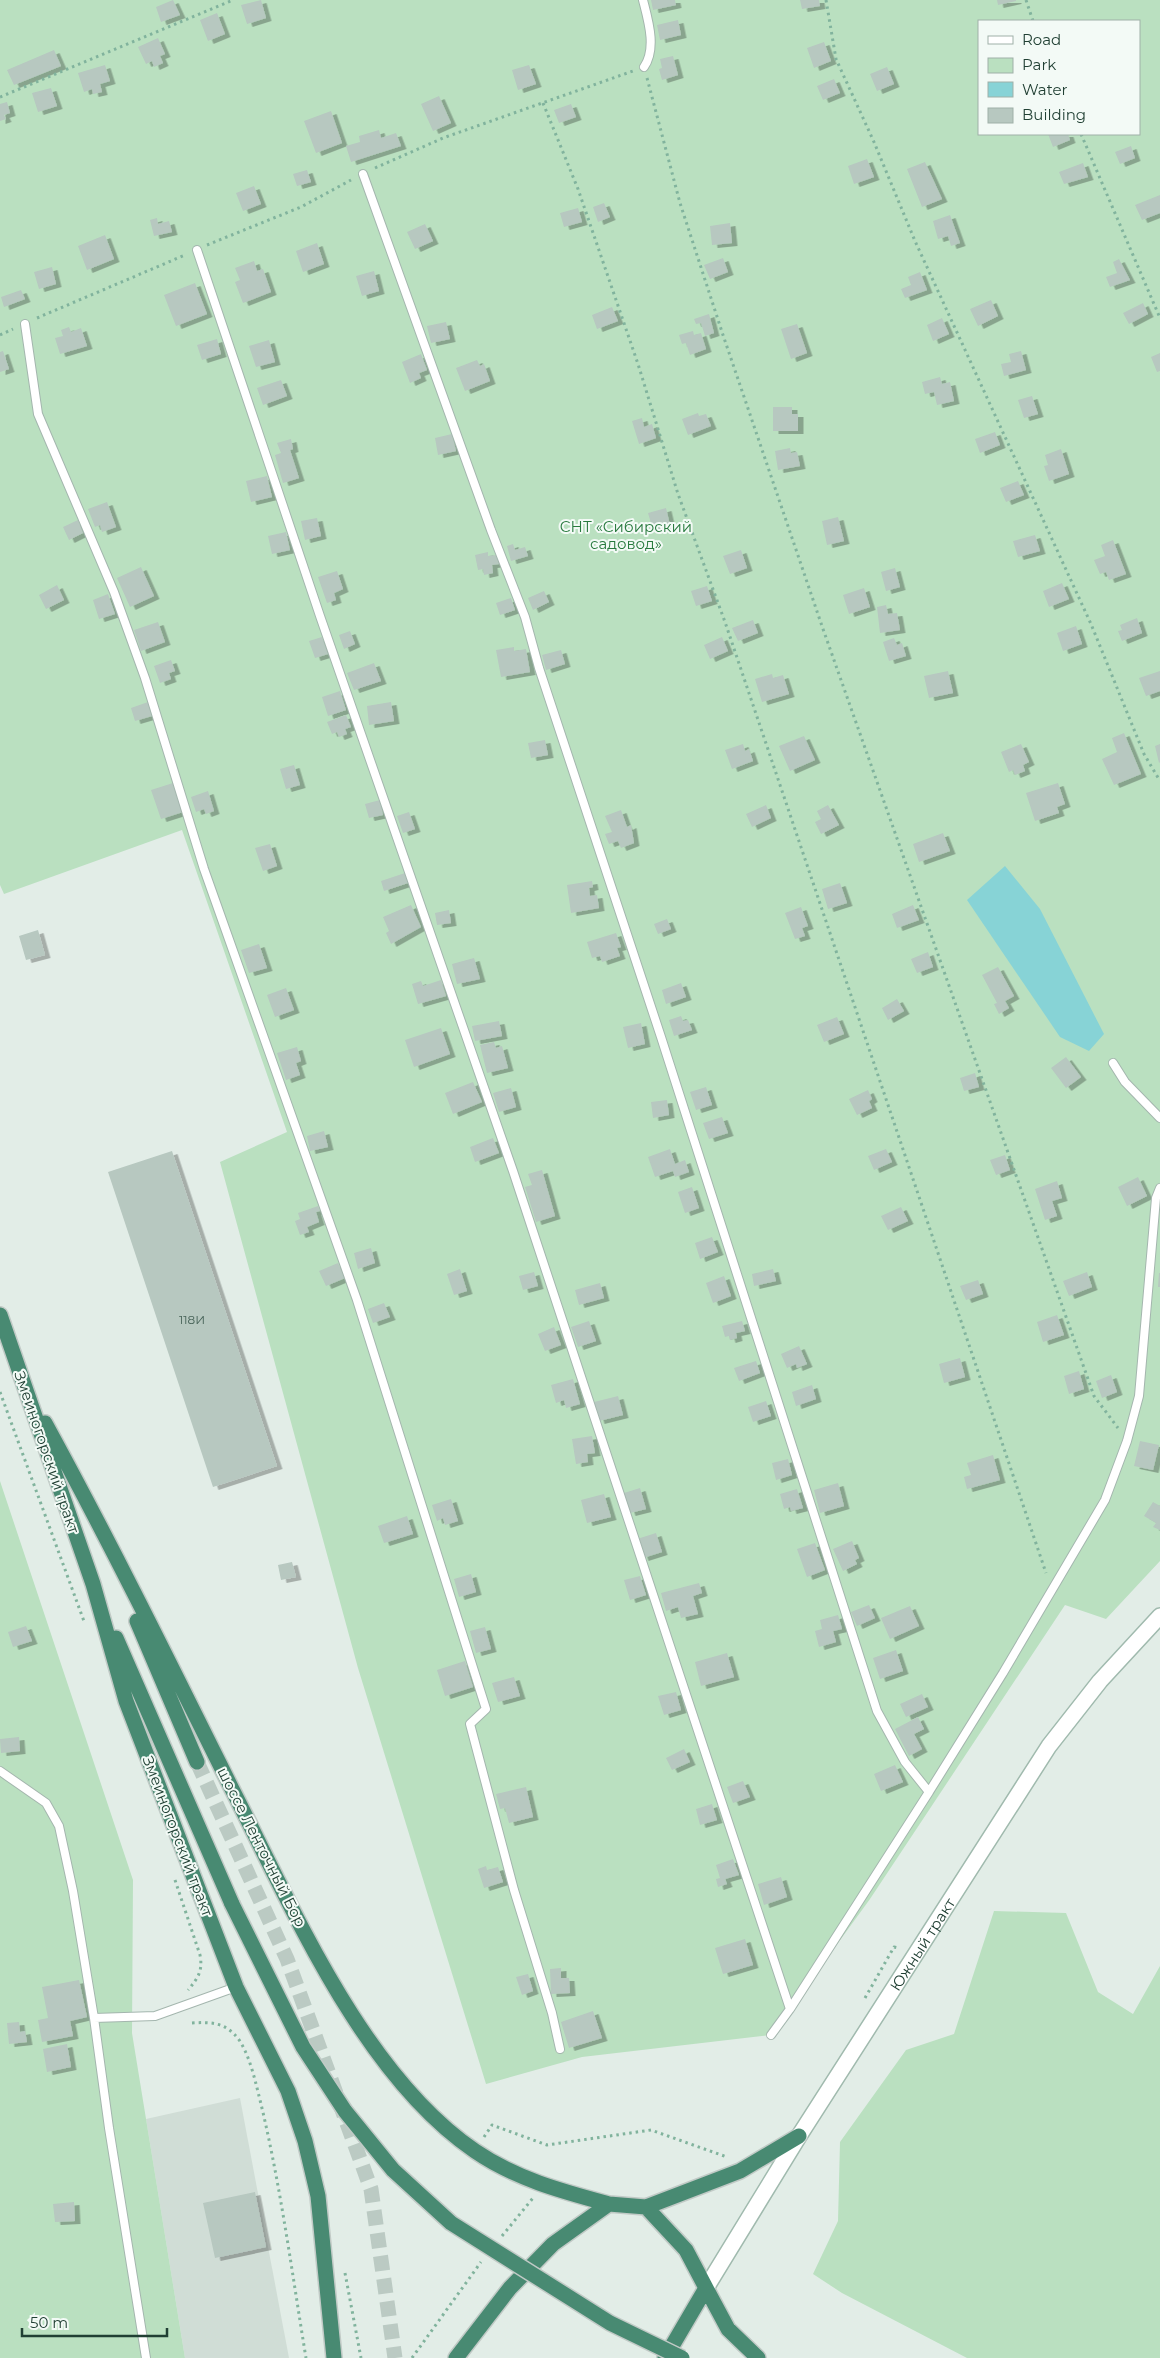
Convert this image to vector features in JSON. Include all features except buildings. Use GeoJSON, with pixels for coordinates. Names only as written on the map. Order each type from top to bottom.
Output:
{"type":"FeatureCollection","features":[{"type":"Feature","properties":{"kind":"highway","name":"Змеиногорский тракт"},"geometry":{"type":"LineString","coordinates":[[0,1315],[93,1584],[126,1700],[236,1987],[288,2091],[305,2141],[318,2196],[334,2358]]}},
{"type":"Feature","properties":{"kind":"highway","name":"шоссе Ленточный Бор"},"geometry":{"type":"LineString","coordinates":[[24,1385],[87,1500],[305,1932],[369,2044],[428,2111],[475,2151],[536,2184],[609,2204],[646,2207]]}},
{"type":"Feature","properties":{"kind":"highway"},"geometry":{"type":"LineString","coordinates":[[87,1500],[197,1762]]}},
{"type":"Feature","properties":{"kind":"highway"},"geometry":{"type":"LineString","coordinates":[[93,1584],[232,1904],[303,2047],[345,2111],[393,2170],[451,2224],[610,2323],[682,2358]]}},
{"type":"Feature","properties":{"kind":"highway"},"geometry":{"type":"LineString","coordinates":[[758,2358],[728,2329],[686,2250],[646,2207],[740,2171],[799,2136]]}},
{"type":"Feature","properties":{"kind":"highway"},"geometry":{"type":"LineString","coordinates":[[456,2358],[510,2288],[553,2244],[609,2204]]}},
{"type":"Feature","properties":{"kind":"highway"},"geometry":{"type":"LineString","coordinates":[[664,2358],[706,2288]]}},
{"type":"Feature","properties":{"kind":"main road","name":"Южный тракт"},"geometry":{"type":"LineString","coordinates":[[706,2288],[799,2136],[1049,1746],[1100,1681],[1160,1616]]}},
{"type":"Feature","properties":{"kind":"lane"},"geometry":{"type":"LineString","coordinates":[[643,0],[651,35],[649,60],[644,67]]}},
{"type":"Feature","properties":{"kind":"lane"},"geometry":{"type":"LineString","coordinates":[[363,174],[491,530],[525,617],[542,678],[661,1037],[877,1710],[905,1762],[929,1792]]}},
{"type":"Feature","properties":{"kind":"lane"},"geometry":{"type":"LineString","coordinates":[[197,250],[323,626],[513,1171],[790,2008]]}},
{"type":"Feature","properties":{"kind":"lane"},"geometry":{"type":"LineString","coordinates":[[25,324],[38,414],[110,584],[145,678],[204,868],[357,1300],[438,1549],[486,1709],[470,1724],[514,1890],[552,2014],[560,2049]]}},
{"type":"Feature","properties":{"kind":"lane"},"geometry":{"type":"LineString","coordinates":[[1113,1063],[1132,1089],[1160,1118]]}},
{"type":"Feature","properties":{"kind":"lane"},"geometry":{"type":"LineString","coordinates":[[771,2035],[929,1792],[1003,1673],[1105,1500],[1127,1441],[1139,1396],[1156,1198],[1160,1188]]}},
{"type":"Feature","properties":{"kind":"lane"},"geometry":{"type":"LineString","coordinates":[[0,1771],[46,1803],[59,1826],[73,1891],[94,2018],[109,2128],[146,2358]]}},
{"type":"Feature","properties":{"kind":"lane"},"geometry":{"type":"LineString","coordinates":[[94,2018],[155,2016],[236,1987]]}},
{"type":"Feature","properties":{"kind":"path"},"geometry":{"type":"LineString","coordinates":[[0,97],[233,0]]}},
{"type":"Feature","properties":{"kind":"path"},"geometry":{"type":"LineString","coordinates":[[826,0],[836,59],[874,142],[915,241],[1091,624],[1144,754],[1160,781]]}},
{"type":"Feature","properties":{"kind":"path"},"geometry":{"type":"LineString","coordinates":[[1026,0],[1033,20]]}},
{"type":"Feature","properties":{"kind":"path"},"geometry":{"type":"LineString","coordinates":[[0,335],[301,207],[363,174],[443,138],[644,67],[680,204],[830,648],[1094,1396],[1127,1441]]}},
{"type":"Feature","properties":{"kind":"path"},"geometry":{"type":"LineString","coordinates":[[543,103],[585,207],[638,364],[678,494],[725,622],[842,976],[1051,1589]]}},
{"type":"Feature","properties":{"kind":"path"},"geometry":{"type":"LineString","coordinates":[[1081,135],[1160,318]]}},
{"type":"Feature","properties":{"kind":"path"},"geometry":{"type":"LineString","coordinates":[[860,2006],[894,1948],[918,1949]]}},
{"type":"Feature","properties":{"kind":"path"},"geometry":{"type":"LineString","coordinates":[[192,2023],[211,2022],[223,2026],[235,2035],[254,2078],[272,2149],[306,2358]]}},
{"type":"Feature","properties":{"kind":"path"},"geometry":{"type":"LineString","coordinates":[[475,2151],[492,2125],[547,2145],[651,2130],[733,2159]]}},
{"type":"Feature","properties":{"kind":"path"},"geometry":{"type":"LineString","coordinates":[[498,2241],[533,2198],[525,2193]]}},
{"type":"Feature","properties":{"kind":"path"},"geometry":{"type":"LineString","coordinates":[[412,2358],[463,2284],[487,2255]]}},
{"type":"Feature","properties":{"kind":"shaded area"},"geometry":{"type":"Polygon","coordinates":[[[240,2098],[289,2358],[185,2358],[146,2119],[240,2098]]]}},
{"type":"Feature","properties":{"kind":"green space","name":"СНТ «Сибирский садовод»"},"geometry":{"type":"Polygon","coordinates":[[[0,0],[1160,0],[1160,1561],[1106,1619],[1065,1605],[870,1899],[771,2035],[582,2057],[486,2084],[358,1668],[220,1162],[287,1132],[182,830],[4,894],[0,885],[0,0]]]}},
{"type":"Feature","properties":{"kind":"green space"},"geometry":{"type":"Polygon","coordinates":[[[0,1481],[133,1880],[132,2033],[185,2358],[0,2358],[0,1481]]]}},
{"type":"Feature","properties":{"kind":"green space"},"geometry":{"type":"Polygon","coordinates":[[[994,1911],[1066,1913],[1098,1992],[1133,2014],[1160,1966],[1160,2358],[967,2358],[842,2293],[813,2274],[838,2221],[840,2142],[906,2050],[954,2034],[994,1911]]]}},
{"type":"Feature","properties":{"kind":"water"},"geometry":{"type":"Polygon","coordinates":[[[1005,866],[1040,909],[1104,1034],[1089,1051],[1060,1037],[967,900],[1005,866]]]}},
{"type":"Feature","properties":{"kind":"tunnel"},"geometry":{"type":"LineString","coordinates":[[197,1762],[287,1959],[371,2189],[395,2358]]}}]}
